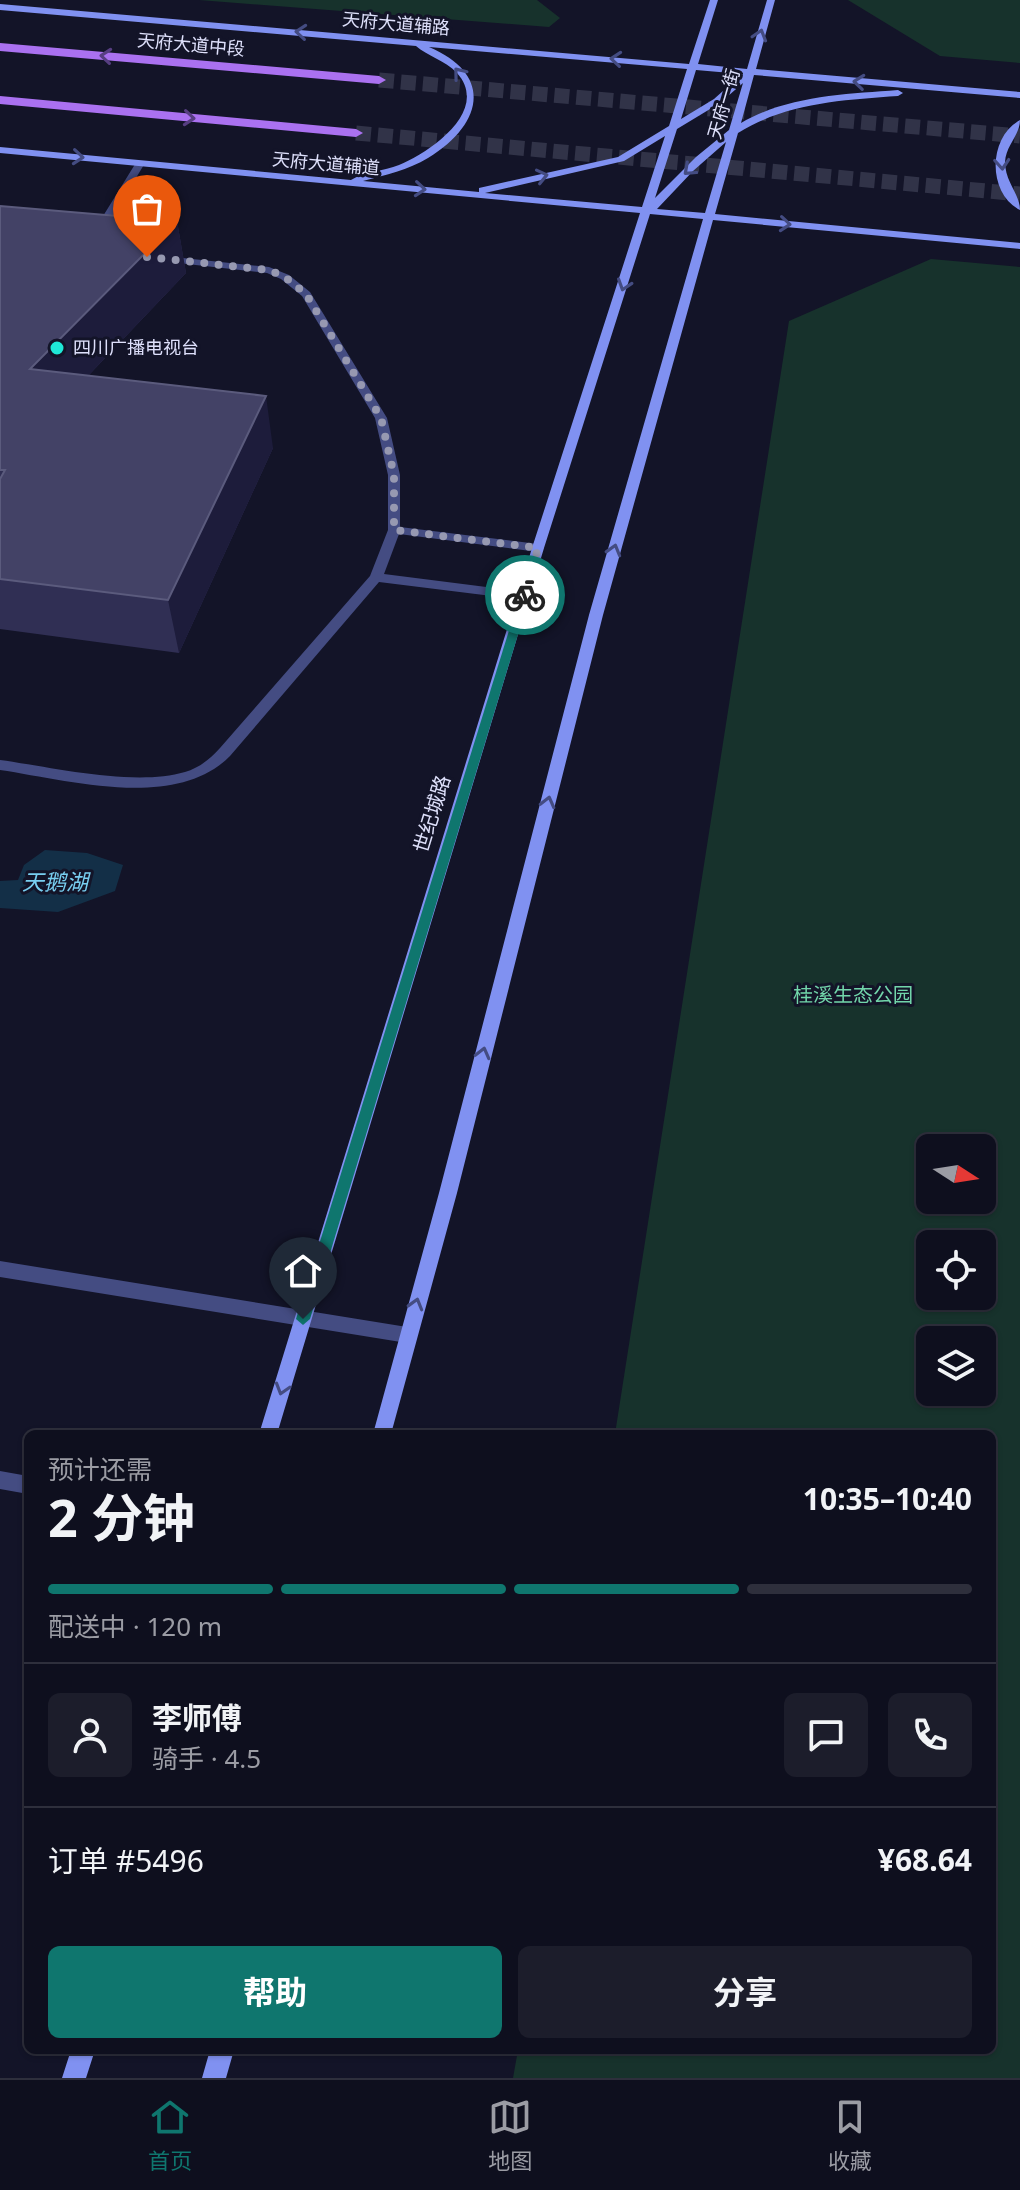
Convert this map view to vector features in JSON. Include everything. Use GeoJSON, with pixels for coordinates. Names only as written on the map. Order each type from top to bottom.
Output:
{"type":"FeatureCollection","features":[{"type":"Feature","properties":{"kind":"main road","name":"天府大道中段"},"geometry":{"type":"LineString","coordinates":[[0,47],[379,80]]}},
{"type":"Feature","properties":{"kind":"main road"},"geometry":{"type":"LineString","coordinates":[[0,100],[356,133]]}},
{"type":"Feature","properties":{"kind":"street","name":"天府一街"},"geometry":{"type":"LineString","coordinates":[[649,211],[714,0]]}},
{"type":"Feature","properties":{"kind":"street","name":"天府一街"},"geometry":{"type":"LineString","coordinates":[[707,216],[771,0]]}},
{"type":"Feature","properties":{"kind":"street","name":"天府大道辅路"},"geometry":{"type":"LineString","coordinates":[[0,7],[750,71]]}},
{"type":"Feature","properties":{"kind":"street"},"geometry":{"type":"LineString","coordinates":[[347,182],[406,166],[431,153],[453,136],[467,114],[472,96],[464,76],[448,59],[412,42]]}},
{"type":"Feature","properties":{"kind":"street"},"geometry":{"type":"LineString","coordinates":[[466,194],[621,159],[717,101],[750,71],[1020,95]]}},
{"type":"Feature","properties":{"kind":"street"},"geometry":{"type":"LineString","coordinates":[[649,211],[683,175],[732,133],[782,110],[818,101],[942,90]]}},
{"type":"Feature","properties":{"kind":"street"},"geometry":{"type":"LineString","coordinates":[[1020,123],[1001,143],[1000,170],[1012,200],[1020,207]]}},
{"type":"Feature","properties":{"kind":"street","name":"天府大道辅道"},"geometry":{"type":"LineString","coordinates":[[0,150],[707,216]]}},
{"type":"Feature","properties":{"kind":"street","name":"世纪城路"},"geometry":{"type":"LineString","coordinates":[[269,1430],[538,548],[649,211]]}},
{"type":"Feature","properties":{"kind":"street"},"geometry":{"type":"LineString","coordinates":[[383,1430],[448,1193],[596,615],[707,216],[1020,246]]}},
{"type":"Feature","properties":{"kind":"street"},"geometry":{"type":"LineString","coordinates":[[74,2078],[82,2054]]}},
{"type":"Feature","properties":{"kind":"street"},"geometry":{"type":"LineString","coordinates":[[214,2078],[221,2054]]}},
{"type":"Feature","properties":{"kind":"lane"},"geometry":{"type":"LineString","coordinates":[[86,251],[140,163]]}},
{"type":"Feature","properties":{"kind":"lane"},"geometry":{"type":"LineString","coordinates":[[0,765],[145,783],[185,778],[206,769],[225,752],[376,577],[394,530],[394,475],[381,418],[306,294],[285,277],[269,270],[147,257]]}},
{"type":"Feature","properties":{"kind":"lane"},"geometry":{"type":"LineString","coordinates":[[394,530],[538,548]]}},
{"type":"Feature","properties":{"kind":"lane"},"geometry":{"type":"LineString","coordinates":[[376,577],[525,596]]}},
{"type":"Feature","properties":{"kind":"lane"},"geometry":{"type":"LineString","coordinates":[[0,1269],[407,1335]]}},
{"type":"Feature","properties":{"kind":"lane"},"geometry":{"type":"LineString","coordinates":[[0,1480],[24,1484]]}},
{"type":"Feature","properties":{"kind":"green space"},"geometry":{"type":"Polygon","coordinates":[[[199,0],[537,0],[560,18],[549,27],[199,0]]]}},
{"type":"Feature","properties":{"kind":"green space"},"geometry":{"type":"Polygon","coordinates":[[[848,0],[1020,0],[1020,63],[940,56],[848,0]]]}},
{"type":"Feature","properties":{"kind":"green space","name":"桂溪生态公园"},"geometry":{"type":"Polygon","coordinates":[[[931,259],[1020,267],[1020,2078],[513,2078],[517,2054],[996,2054],[996,1430],[616,1430],[789,321],[931,259]]]}},
{"type":"Feature","properties":{"kind":"water","name":"天鹅湖"},"geometry":{"type":"Polygon","coordinates":[[[45,850],[87,853],[123,865],[115,891],[58,912],[0,908],[0,881],[18,880],[24,865],[45,850]]]}},
{"type":"Feature","properties":{"kind":"building"},"geometry":{"type":"Polygon","coordinates":[[[0,206],[177,221],[30,369],[266,396],[168,600],[0,579],[0,479],[5,470],[0,470],[0,206]]]}},
{"type":"Feature","properties":{"kind":"tunnel"},"geometry":{"type":"LineString","coordinates":[[379,80],[1020,136]]}},
{"type":"Feature","properties":{"kind":"tunnel"},"geometry":{"type":"LineString","coordinates":[[356,133],[1020,194]]}},
{"type":"Feature","properties":{"kind":"way so far"},"geometry":{"type":"LineString","coordinates":[[147,257],[269,270],[285,277],[306,294],[381,418],[394,475],[394,530],[538,548],[525,595]]}},
{"type":"Feature","properties":{"kind":"place","name":"四川广播电视台"},"geometry":{"type":"Point","coordinates":[57,348]}},
{"type":"Feature","properties":{"kind":"route"},"geometry":{"type":"LineString","coordinates":[[303,1319],[525,595]]}}]}
